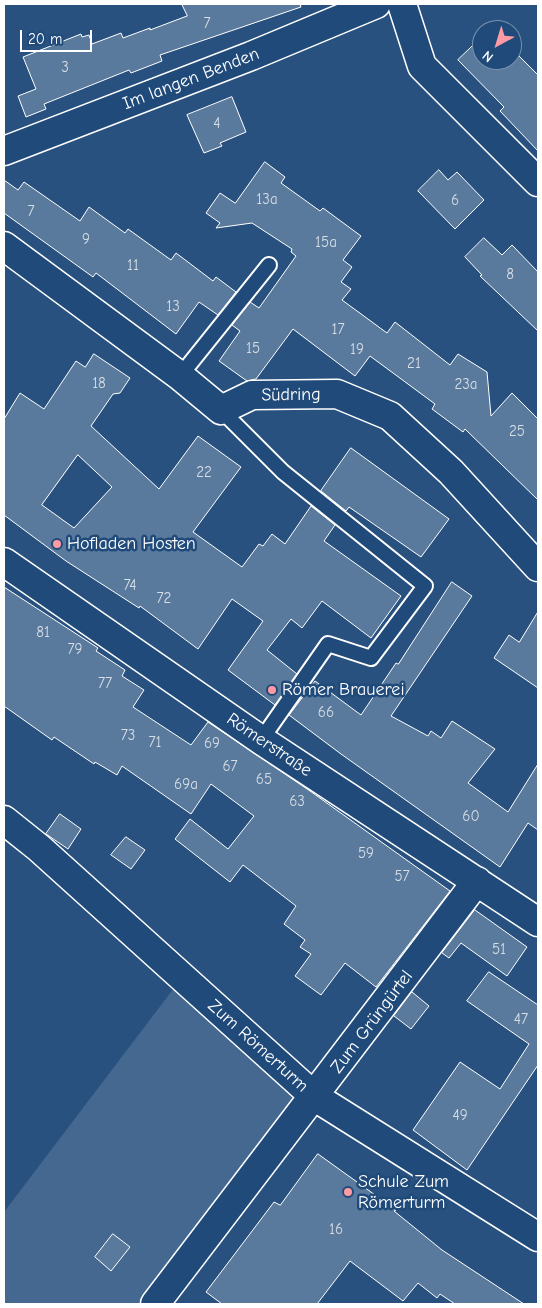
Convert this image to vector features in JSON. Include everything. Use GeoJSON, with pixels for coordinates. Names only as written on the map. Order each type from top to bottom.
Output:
{"type":"FeatureCollection","features":[{"type":"Feature","properties":{"kind":"street","name":"Im langen Benden"},"geometry":{"type":"LineString","coordinates":[[4,151],[251,56],[376,4]]}},
{"type":"Feature","properties":{"kind":"street"},"geometry":{"type":"LineString","coordinates":[[402,4],[422,66],[538,182]]}},
{"type":"Feature","properties":{"kind":"street"},"geometry":{"type":"LineString","coordinates":[[4,246],[53,280],[180,376],[221,410]]}},
{"type":"Feature","properties":{"kind":"street","name":"Südring"},"geometry":{"type":"LineString","coordinates":[[221,410],[252,395],[337,394],[390,416],[451,472],[538,567]]}},
{"type":"Feature","properties":{"kind":"street","name":"Römerstraße"},"geometry":{"type":"LineString","coordinates":[[4,562],[261,740],[538,922]]}},
{"type":"Feature","properties":{"kind":"street","name":"Zum Römerturm"},"geometry":{"type":"LineString","coordinates":[[4,820],[38,848],[315,1097],[538,1237]]}},
{"type":"Feature","properties":{"kind":"street","name":"Zum Grüngürtel"},"geometry":{"type":"LineString","coordinates":[[155,1304],[315,1097],[477,881]]}},
{"type":"Feature","properties":{"kind":"lane"},"geometry":{"type":"LineString","coordinates":[[180,376],[269,264]]}},
{"type":"Feature","properties":{"kind":"lane"},"geometry":{"type":"LineString","coordinates":[[221,410],[283,472],[425,586],[371,658],[328,644],[261,740]]}},
{"type":"Feature","properties":{"kind":"shaded area"},"geometry":{"type":"Polygon","coordinates":[[[174,988],[292,1092],[295,1101],[291,1111],[139,1304],[4,1304],[4,1212],[174,988]]]}},
{"type":"Feature","properties":{"kind":"building"},"geometry":{"type":"Polygon","coordinates":[[[182,4],[300,4],[301,7],[160,55],[162,61],[131,73],[129,70],[44,104],[46,109],[26,117],[18,96],[36,89],[23,57],[81,34],[82,37],[89,35],[92,44],[121,33],[123,38],[150,28],[150,30],[187,16],[182,4]]]}},
{"type":"Feature","properties":{"kind":"building"},"geometry":{"type":"Polygon","coordinates":[[[472,47],[472,70],[522,70],[522,59],[538,75],[538,151],[500,111],[504,107],[458,60],[472,47]]]}},
{"type":"Feature","properties":{"kind":"building"},"geometry":{"type":"Polygon","coordinates":[[[232,97],[246,132],[220,143],[222,146],[204,153],[187,115],[232,97]]]}},
{"type":"Feature","properties":{"kind":"building"},"geometry":{"type":"Polygon","coordinates":[[[265,162],[285,177],[281,183],[320,211],[323,208],[361,236],[343,260],[352,267],[341,282],[351,289],[342,300],[387,333],[395,322],[450,365],[458,354],[487,372],[491,416],[512,393],[538,419],[538,500],[465,429],[463,432],[432,409],[435,404],[370,356],[355,376],[293,329],[256,379],[247,381],[219,361],[240,331],[232,325],[250,302],[259,308],[296,256],[291,252],[292,249],[252,223],[216,228],[220,223],[206,213],[220,193],[235,203],[265,162]]]}},
{"type":"Feature","properties":{"kind":"building"},"geometry":{"type":"Polygon","coordinates":[[[439,170],[448,180],[457,172],[484,200],[455,229],[418,191],[439,170]]]}},
{"type":"Feature","properties":{"kind":"building"},"geometry":{"type":"Polygon","coordinates":[[[4,180],[18,190],[24,182],[80,221],[89,207],[125,233],[128,229],[171,260],[176,253],[213,281],[216,277],[236,292],[218,315],[199,302],[176,334],[96,273],[93,277],[4,213],[4,180]]]}},
{"type":"Feature","properties":{"kind":"building"},"geometry":{"type":"Polygon","coordinates":[[[484,238],[502,255],[512,245],[538,272],[538,331],[480,276],[482,275],[465,257],[484,238]]]}},
{"type":"Feature","properties":{"kind":"building"},"geometry":{"type":"Polygon","coordinates":[[[94,354],[130,378],[120,393],[113,394],[91,426],[159,489],[198,436],[241,467],[193,532],[242,567],[259,544],[263,546],[272,534],[285,544],[311,506],[335,525],[324,541],[401,596],[371,638],[322,601],[302,628],[291,619],[267,650],[297,674],[275,705],[228,670],[263,621],[232,599],[198,649],[140,606],[139,608],[66,561],[4,515],[4,419],[20,393],[44,409],[76,361],[85,367],[94,354]],[[78,455],[42,505],[74,528],[112,487],[78,455]]]}},
{"type":"Feature","properties":{"kind":"building"},"geometry":{"type":"Polygon","coordinates":[[[351,448],[449,519],[421,557],[349,507],[346,511],[321,491],[351,448]]]}},
{"type":"Feature","properties":{"kind":"building"},"geometry":{"type":"Polygon","coordinates":[[[452,582],[472,596],[391,716],[428,736],[431,731],[441,738],[452,721],[495,749],[468,783],[508,812],[538,764],[538,830],[528,823],[500,867],[289,715],[315,681],[361,715],[396,663],[398,664],[452,582]]]}},
{"type":"Feature","properties":{"kind":"building"},"geometry":{"type":"Polygon","coordinates":[[[4,587],[98,648],[96,651],[125,670],[122,676],[144,690],[133,707],[191,745],[208,722],[310,791],[450,891],[376,987],[345,963],[321,995],[295,976],[311,954],[300,947],[305,940],[284,924],[296,906],[243,865],[230,882],[175,839],[190,819],[228,849],[254,816],[211,784],[191,814],[122,766],[117,775],[95,762],[94,764],[54,737],[52,740],[4,706],[4,587]]]}},
{"type":"Feature","properties":{"kind":"building"},"geometry":{"type":"Polygon","coordinates":[[[538,612],[538,688],[494,658],[509,635],[519,642],[538,612]]]}},
{"type":"Feature","properties":{"kind":"building"},"geometry":{"type":"Polygon","coordinates":[[[60,814],[81,829],[68,849],[46,834],[60,814]]]}},
{"type":"Feature","properties":{"kind":"building"},"geometry":{"type":"Polygon","coordinates":[[[126,837],[145,850],[131,869],[111,855],[126,837]]]}},
{"type":"Feature","properties":{"kind":"building"},"geometry":{"type":"Polygon","coordinates":[[[475,910],[527,947],[507,976],[461,943],[449,958],[442,953],[475,910]]]}},
{"type":"Feature","properties":{"kind":"building"},"geometry":{"type":"Polygon","coordinates":[[[489,972],[538,1005],[538,1065],[467,1170],[413,1130],[460,1062],[500,1089],[529,1044],[467,1001],[489,972]]]}},
{"type":"Feature","properties":{"kind":"building"},"geometry":{"type":"Polygon","coordinates":[[[412,992],[429,1006],[411,1029],[394,1016],[412,992]]]}},
{"type":"Feature","properties":{"kind":"building"},"geometry":{"type":"Polygon","coordinates":[[[318,1154],[396,1210],[394,1211],[442,1250],[524,1304],[455,1304],[440,1294],[437,1298],[418,1283],[403,1301],[350,1261],[317,1304],[222,1304],[206,1292],[274,1202],[280,1205],[318,1154]]]}},
{"type":"Feature","properties":{"kind":"building"},"geometry":{"type":"Polygon","coordinates":[[[113,1234],[130,1247],[111,1271],[95,1257],[113,1234]]]}},
{"type":"Feature","properties":{"kind":"place","name":"Hofladen Hosten"},"geometry":{"type":"Point","coordinates":[57,544]}},
{"type":"Feature","properties":{"kind":"place","name":"Römer Brauerei"},"geometry":{"type":"Point","coordinates":[272,690]}},
{"type":"Feature","properties":{"kind":"place","name":"Schule Zum Römerturm"},"geometry":{"type":"Point","coordinates":[348,1192]}}]}
